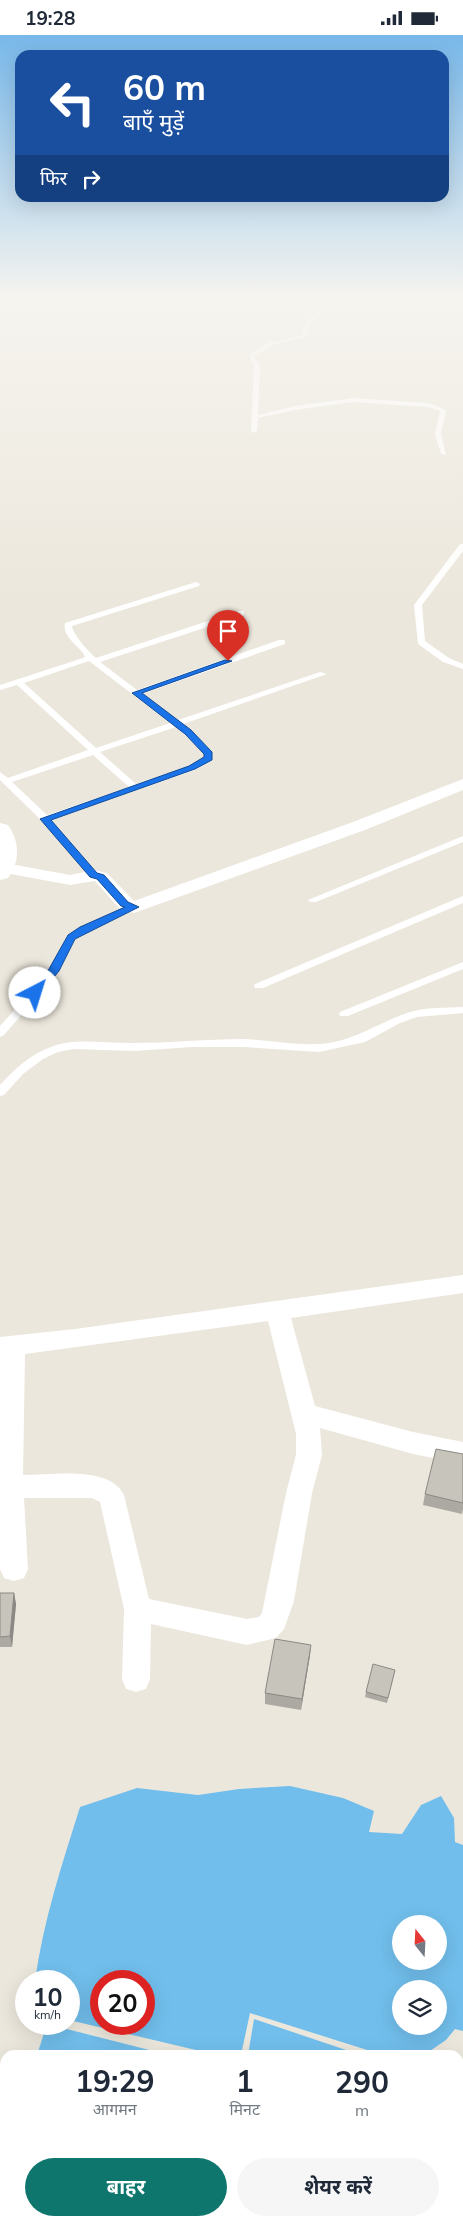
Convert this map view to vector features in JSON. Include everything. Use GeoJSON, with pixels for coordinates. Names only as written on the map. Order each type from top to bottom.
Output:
{"type":"FeatureCollection","features":[{"type":"Feature","properties":{"kind":"street"},"geometry":{"type":"LineString","coordinates":[[0,830],[7,853],[3,870],[70,880],[94,875],[101,877],[124,904],[134,907],[359,826],[463,784]]}},
{"type":"Feature","properties":{"kind":"street"},"geometry":{"type":"LineString","coordinates":[[14,1569],[7,1346],[75,1339],[463,1284]]}},
{"type":"Feature","properties":{"kind":"street"},"geometry":{"type":"LineString","coordinates":[[138,1609],[248,1632],[266,1629],[274,1620],[280,1601],[299,1493],[309,1455],[304,1413],[277,1311]]}},
{"type":"Feature","properties":{"kind":"street"},"geometry":{"type":"LineString","coordinates":[[304,1413],[413,1443],[463,1453]]}},
{"type":"Feature","properties":{"kind":"street"},"geometry":{"type":"LineString","coordinates":[[11,1487],[82,1485],[97,1487],[112,1495],[138,1609],[136,1679]]}},
{"type":"Feature","properties":{"kind":"lane"},"geometry":{"type":"LineString","coordinates":[[254,431],[256,402]]}},
{"type":"Feature","properties":{"kind":"lane"},"geometry":{"type":"LineString","coordinates":[[256,417],[295,408],[337,402]]}},
{"type":"Feature","properties":{"kind":"lane"},"geometry":{"type":"LineString","coordinates":[[387,402],[429,405],[443,410],[438,434],[444,454]]}},
{"type":"Feature","properties":{"kind":"lane"},"geometry":{"type":"LineString","coordinates":[[463,546],[418,605],[420,642],[446,660],[463,667]]}},
{"type":"Feature","properties":{"kind":"lane"},"geometry":{"type":"LineString","coordinates":[[45,819],[192,768],[209,759],[209,753],[203,746],[92,659],[88,652],[69,633],[68,625],[196,584]]}},
{"type":"Feature","properties":{"kind":"lane"},"geometry":{"type":"LineString","coordinates":[[0,688],[241,613]]}},
{"type":"Feature","properties":{"kind":"lane"},"geometry":{"type":"LineString","coordinates":[[136,693],[282,643]]}},
{"type":"Feature","properties":{"kind":"lane"},"geometry":{"type":"LineString","coordinates":[[94,875],[45,819],[3,778],[95,751],[323,674]]}},
{"type":"Feature","properties":{"kind":"lane"},"geometry":{"type":"LineString","coordinates":[[18,682],[135,788]]}},
{"type":"Feature","properties":{"kind":"lane"},"geometry":{"type":"LineString","coordinates":[[313,900],[463,839]]}},
{"type":"Feature","properties":{"kind":"lane"},"geometry":{"type":"LineString","coordinates":[[259,986],[463,899]]}},
{"type":"Feature","properties":{"kind":"lane"},"geometry":{"type":"LineString","coordinates":[[0,1033],[54,971],[71,937],[84,929],[134,907]]}},
{"type":"Feature","properties":{"kind":"lane"},"geometry":{"type":"LineString","coordinates":[[344,1014],[463,965]]}},
{"type":"Feature","properties":{"kind":"lane"},"geometry":{"type":"LineString","coordinates":[[0,1092],[19,1071],[39,1056],[55,1049],[73,1045],[134,1047],[192,1043],[244,1043],[319,1048],[361,1039],[396,1021],[416,1014],[463,1010]]}},
{"type":"Feature","properties":{"kind":"water"},"geometry":{"type":"Polygon","coordinates":[[[290,1786],[343,1798],[374,1811],[369,1832],[402,1834],[421,1805],[441,1796],[454,1818],[455,1842],[463,1845],[463,2031],[455,2029],[446,2040],[431,2050],[367,2050],[250,2013],[242,2050],[196,2050],[132,2035],[155,2035],[155,1970],[90,1970],[90,2025],[80,2023],[80,1970],[36,1970],[48,1915],[80,1807],[137,1788],[198,1795],[239,1789],[290,1786]]]}},
{"type":"Feature","properties":{"kind":"water"},"geometry":{"type":"Polygon","coordinates":[[[254,2019],[346,2050],[249,2050],[254,2019]]]}},
{"type":"Feature","properties":{"kind":"water"},"geometry":{"type":"Polygon","coordinates":[[[80,2032],[149,2050],[39,2050],[43,2035],[80,2035],[80,2032]]]}},
{"type":"Feature","properties":{"kind":"building"},"geometry":{"type":"Polygon","coordinates":[[[436,1449],[463,1454],[463,1503],[425,1494],[436,1449]]]}},
{"type":"Feature","properties":{"kind":"building"},"geometry":{"type":"Polygon","coordinates":[[[0,1593],[14,1593],[10,1636],[0,1637],[0,1593]]]}},
{"type":"Feature","properties":{"kind":"building"},"geometry":{"type":"Polygon","coordinates":[[[275,1639],[311,1645],[302,1699],[265,1693],[275,1639]]]}},
{"type":"Feature","properties":{"kind":"building"},"geometry":{"type":"Polygon","coordinates":[[[373,1664],[395,1670],[388,1698],[366,1692],[373,1664]]]}},
{"type":"Feature","properties":{"kind":"route"},"geometry":{"type":"LineString","coordinates":[[35,993],[54,971],[71,937],[84,929],[134,907],[124,904],[101,877],[94,875],[45,819],[192,768],[209,759],[209,753],[188,732],[136,693],[228,661]]}}]}
